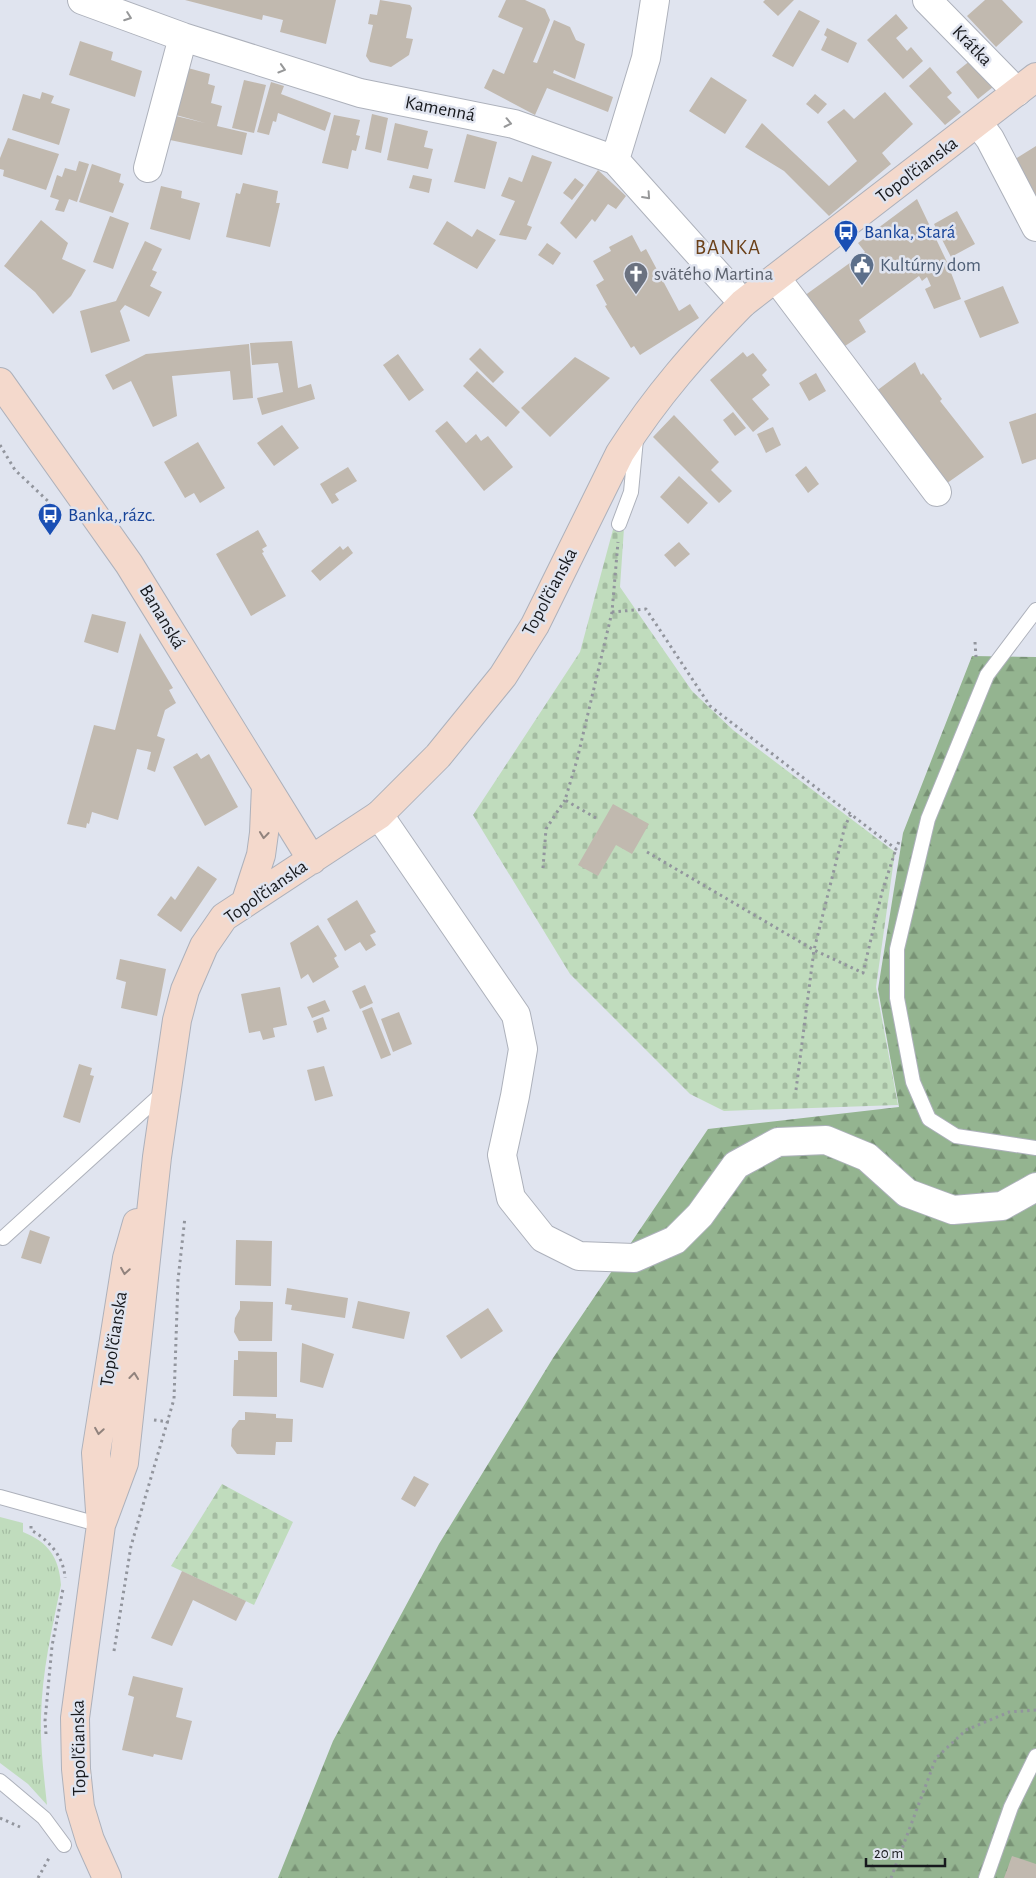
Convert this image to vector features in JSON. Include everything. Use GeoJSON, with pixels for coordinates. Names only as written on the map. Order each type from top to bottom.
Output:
{"type":"FeatureCollection","features":[{"type":"Feature","properties":{"kind":"main road","name":"Topoľčianska"},"geometry":{"type":"LineString","coordinates":[[107,1878],[90,1840],[80,1807],[74,1718],[100,1525],[96,1453],[127,1258],[157,1157],[179,1013],[185,990],[204,946],[224,917],[379,815],[438,756],[503,676],[535,625],[620,453],[637,426],[677,374],[744,303],[1026,84]]}},
{"type":"Feature","properties":{"kind":"main road","name":"Bananská"},"geometry":{"type":"LineString","coordinates":[[0,382],[129,564],[312,860]]}},
{"type":"Feature","properties":{"kind":"main road"},"geometry":{"type":"LineString","coordinates":[[246,901],[261,855],[266,786]]}},
{"type":"Feature","properties":{"kind":"street","name":"Kamenná"},"geometry":{"type":"LineString","coordinates":[[82,0],[183,37],[360,93],[514,124],[615,160],[744,303]]}},
{"type":"Feature","properties":{"kind":"street"},"geometry":{"type":"LineString","coordinates":[[615,160],[646,58],[655,0]]}},
{"type":"Feature","properties":{"kind":"street","name":"Krátka"},"geometry":{"type":"LineString","coordinates":[[927,0],[1026,84]]}},
{"type":"Feature","properties":{"kind":"street"},"geometry":{"type":"LineString","coordinates":[[148,168],[183,37]]}},
{"type":"Feature","properties":{"kind":"street"},"geometry":{"type":"LineString","coordinates":[[978,123],[990,140],[1036,227]]}},
{"type":"Feature","properties":{"kind":"street"},"geometry":{"type":"LineString","coordinates":[[776,278],[937,492]]}},
{"type":"Feature","properties":{"kind":"street"},"geometry":{"type":"LineString","coordinates":[[379,815],[516,1015],[523,1049],[502,1154],[511,1198],[543,1238],[579,1256],[634,1258],[674,1240],[700,1215],[736,1165],[778,1142],[826,1140],[867,1157],[907,1193],[954,1210],[1002,1206],[1036,1187]]}},
{"type":"Feature","properties":{"kind":"lane"},"geometry":{"type":"LineString","coordinates":[[619,524],[631,492],[637,426]]}},
{"type":"Feature","properties":{"kind":"lane"},"geometry":{"type":"LineString","coordinates":[[1036,610],[987,675],[928,819],[897,949],[897,998],[913,1082],[929,1119],[956,1136],[1036,1148]]}},
{"type":"Feature","properties":{"kind":"lane"},"geometry":{"type":"LineString","coordinates":[[3,1238],[166,1090]]}},
{"type":"Feature","properties":{"kind":"lane"},"geometry":{"type":"LineString","coordinates":[[0,1497],[100,1525]]}},
{"type":"Feature","properties":{"kind":"lane"},"geometry":{"type":"LineString","coordinates":[[986,1878],[1011,1807],[1036,1756]]}},
{"type":"Feature","properties":{"kind":"lane"},"geometry":{"type":"LineString","coordinates":[[0,1781],[44,1818],[64,1845]]}},
{"type":"Feature","properties":{"kind":"path"},"geometry":{"type":"LineString","coordinates":[[0,445],[15,470],[55,508]]}},
{"type":"Feature","properties":{"kind":"path"},"geometry":{"type":"LineString","coordinates":[[543,868],[546,829],[565,800],[577,760],[612,612],[619,524]]}},
{"type":"Feature","properties":{"kind":"path"},"geometry":{"type":"LineString","coordinates":[[612,612],[646,610],[710,706],[896,849]]}},
{"type":"Feature","properties":{"kind":"path"},"geometry":{"type":"LineString","coordinates":[[975,642],[976,660]]}},
{"type":"Feature","properties":{"kind":"path"},"geometry":{"type":"LineString","coordinates":[[565,800],[596,818]]}},
{"type":"Feature","properties":{"kind":"path"},"geometry":{"type":"LineString","coordinates":[[796,1090],[814,950],[845,826],[851,814]]}},
{"type":"Feature","properties":{"kind":"path"},"geometry":{"type":"LineString","coordinates":[[647,852],[814,950],[863,973],[882,892],[904,831]]}},
{"type":"Feature","properties":{"kind":"path"},"geometry":{"type":"LineString","coordinates":[[34,1506],[31,1530],[44,1538],[55,1549],[65,1576],[52,1646],[45,1720],[46,1739]]}},
{"type":"Feature","properties":{"kind":"path"},"geometry":{"type":"LineString","coordinates":[[891,1878],[936,1758],[966,1730],[1009,1712],[1036,1710]]}},
{"type":"Feature","properties":{"kind":"green space"},"geometry":{"type":"Polygon","coordinates":[[[615,522],[624,528],[620,587],[692,691],[733,730],[895,852],[876,987],[898,1105],[724,1111],[690,1094],[570,974],[473,815],[580,652],[615,522]]]}},
{"type":"Feature","properties":{"kind":"green space"},"geometry":{"type":"Polygon","coordinates":[[[972,656],[1036,657],[1036,1878],[278,1878],[333,1741],[439,1544],[553,1358],[708,1129],[899,1107],[878,989],[903,833],[972,656]]]}},
{"type":"Feature","properties":{"kind":"green space"},"geometry":{"type":"Polygon","coordinates":[[[222,1484],[293,1522],[254,1605],[171,1566],[222,1484]]]}},
{"type":"Feature","properties":{"kind":"green space"},"geometry":{"type":"Polygon","coordinates":[[[0,1517],[23,1523],[23,1532],[39,1541],[51,1552],[60,1575],[61,1585],[43,1683],[41,1717],[47,1805],[28,1784],[0,1763],[0,1517]]]}},
{"type":"Feature","properties":{"kind":"building"},"geometry":{"type":"Polygon","coordinates":[[[185,0],[336,0],[326,44],[280,32],[283,20],[263,15],[262,20],[185,0]]]}},
{"type":"Feature","properties":{"kind":"building"},"geometry":{"type":"Polygon","coordinates":[[[380,0],[410,5],[412,8],[406,38],[413,39],[409,55],[391,67],[370,62],[366,56],[373,25],[368,24],[370,14],[377,15],[380,0]]]}},
{"type":"Feature","properties":{"kind":"building"},"geometry":{"type":"Polygon","coordinates":[[[506,0],[525,0],[545,9],[550,20],[533,62],[537,63],[554,20],[570,27],[576,40],[585,44],[575,79],[554,70],[553,73],[613,97],[608,112],[547,88],[535,115],[484,88],[493,69],[504,74],[523,28],[498,17],[506,0]]]}},
{"type":"Feature","properties":{"kind":"building"},"geometry":{"type":"Polygon","coordinates":[[[765,0],[794,0],[778,16],[763,2],[765,0]]]}},
{"type":"Feature","properties":{"kind":"building"},"geometry":{"type":"Polygon","coordinates":[[[985,0],[1002,0],[1023,22],[996,47],[967,16],[985,0]]]}},
{"type":"Feature","properties":{"kind":"building"},"geometry":{"type":"Polygon","coordinates":[[[799,10],[820,21],[793,67],[772,56],[799,10]]]}},
{"type":"Feature","properties":{"kind":"building"},"geometry":{"type":"Polygon","coordinates":[[[896,14],[908,28],[896,38],[907,51],[911,47],[923,61],[903,79],[867,40],[896,14]]]}},
{"type":"Feature","properties":{"kind":"building"},"geometry":{"type":"Polygon","coordinates":[[[827,28],[857,43],[848,63],[821,50],[827,37],[824,35],[827,28]]]}},
{"type":"Feature","properties":{"kind":"building"},"geometry":{"type":"Polygon","coordinates":[[[80,41],[113,52],[111,60],[142,71],[135,97],[69,75],[80,41]]]}},
{"type":"Feature","properties":{"kind":"building"},"geometry":{"type":"Polygon","coordinates":[[[971,60],[993,87],[978,99],[956,72],[971,60]]]}},
{"type":"Feature","properties":{"kind":"building"},"geometry":{"type":"Polygon","coordinates":[[[930,67],[952,93],[947,97],[961,112],[945,125],[909,86],[930,67]]]}},
{"type":"Feature","properties":{"kind":"building"},"geometry":{"type":"Polygon","coordinates":[[[188,68],[210,74],[208,84],[215,86],[211,103],[222,106],[217,126],[247,133],[242,155],[170,140],[176,116],[205,123],[176,115],[188,68]]]}},
{"type":"Feature","properties":{"kind":"building"},"geometry":{"type":"Polygon","coordinates":[[[711,77],[747,100],[725,134],[689,111],[711,77]]]}},
{"type":"Feature","properties":{"kind":"building"},"geometry":{"type":"Polygon","coordinates":[[[244,80],[266,85],[254,133],[232,128],[244,80]]]}},
{"type":"Feature","properties":{"kind":"building"},"geometry":{"type":"Polygon","coordinates":[[[271,82],[284,86],[281,94],[331,113],[325,131],[278,113],[276,122],[273,121],[269,135],[257,132],[271,82]]]}},
{"type":"Feature","properties":{"kind":"building"},"geometry":{"type":"Polygon","coordinates":[[[42,92],[54,96],[51,103],[70,109],[59,145],[12,130],[23,94],[40,99],[42,92]]]}},
{"type":"Feature","properties":{"kind":"building"},"geometry":{"type":"Polygon","coordinates":[[[885,92],[913,124],[882,153],[891,164],[829,216],[784,171],[745,147],[762,123],[829,186],[857,161],[827,122],[844,109],[854,119],[885,92]]]}},
{"type":"Feature","properties":{"kind":"building"},"geometry":{"type":"Polygon","coordinates":[[[815,94],[827,104],[818,114],[806,104],[815,94]]]}},
{"type":"Feature","properties":{"kind":"building"},"geometry":{"type":"Polygon","coordinates":[[[372,114],[388,118],[381,153],[365,149],[372,114]]]}},
{"type":"Feature","properties":{"kind":"building"},"geometry":{"type":"Polygon","coordinates":[[[334,115],[360,120],[356,135],[360,136],[356,151],[352,150],[348,169],[322,163],[334,115]]]}},
{"type":"Feature","properties":{"kind":"building"},"geometry":{"type":"Polygon","coordinates":[[[395,123],[428,131],[424,147],[433,149],[428,169],[387,160],[395,123]]]}},
{"type":"Feature","properties":{"kind":"building"},"geometry":{"type":"Polygon","coordinates":[[[467,134],[497,142],[485,189],[454,182],[467,134]]]}},
{"type":"Feature","properties":{"kind":"building"},"geometry":{"type":"Polygon","coordinates":[[[8,138],[59,154],[46,190],[3,176],[4,170],[0,169],[0,158],[8,138]]]}},
{"type":"Feature","properties":{"kind":"building"},"geometry":{"type":"Polygon","coordinates":[[[1036,146],[1036,207],[1012,161],[1036,146]]]}},
{"type":"Feature","properties":{"kind":"building"},"geometry":{"type":"Polygon","coordinates":[[[532,155],[552,162],[527,225],[532,227],[526,240],[499,235],[515,201],[501,196],[509,177],[522,182],[532,155]]]}},
{"type":"Feature","properties":{"kind":"building"},"geometry":{"type":"Polygon","coordinates":[[[79,161],[89,164],[77,202],[69,199],[64,212],[55,210],[59,200],[50,197],[57,175],[62,177],[65,168],[76,171],[79,161]]]}},
{"type":"Feature","properties":{"kind":"building"},"geometry":{"type":"Polygon","coordinates":[[[92,164],[121,174],[119,182],[124,184],[113,213],[79,202],[92,164]]]}},
{"type":"Feature","properties":{"kind":"building"},"geometry":{"type":"Polygon","coordinates":[[[598,170],[626,196],[616,209],[608,204],[595,222],[592,219],[576,239],[560,223],[598,170]]]}},
{"type":"Feature","properties":{"kind":"building"},"geometry":{"type":"Polygon","coordinates":[[[413,175],[432,179],[429,193],[409,188],[413,175]]]}},
{"type":"Feature","properties":{"kind":"building"},"geometry":{"type":"Polygon","coordinates":[[[575,178],[584,185],[572,200],[563,193],[575,178]]]}},
{"type":"Feature","properties":{"kind":"building"},"geometry":{"type":"Polygon","coordinates":[[[243,183],[278,191],[276,203],[280,203],[270,247],[226,237],[236,193],[240,194],[243,183]]]}},
{"type":"Feature","properties":{"kind":"building"},"geometry":{"type":"Polygon","coordinates":[[[161,186],[182,191],[181,198],[200,203],[190,240],[150,229],[161,186]]]}},
{"type":"Feature","properties":{"kind":"building","name":"Kultúrny dom"},"geometry":{"type":"Polygon","coordinates":[[[917,199],[947,262],[961,299],[934,309],[925,289],[931,286],[927,277],[922,281],[919,276],[859,320],[866,332],[842,348],[804,296],[865,252],[858,243],[917,199]]]}},
{"type":"Feature","properties":{"kind":"building"},"geometry":{"type":"Polygon","coordinates":[[[957,211],[975,244],[951,257],[934,224],[957,211]]]}},
{"type":"Feature","properties":{"kind":"building"},"geometry":{"type":"Polygon","coordinates":[[[110,216],[129,223],[113,269],[93,262],[110,216]]]}},
{"type":"Feature","properties":{"kind":"building"},"geometry":{"type":"Polygon","coordinates":[[[41,220],[68,243],[62,259],[86,270],[71,296],[53,314],[35,292],[4,266],[41,220]]]}},
{"type":"Feature","properties":{"kind":"building"},"geometry":{"type":"Polygon","coordinates":[[[447,221],[472,237],[477,229],[496,240],[477,269],[433,244],[447,221]]]}},
{"type":"Feature","properties":{"kind":"building","name":"svätého Martina"},"geometry":{"type":"Polygon","coordinates":[[[632,235],[641,252],[646,249],[679,311],[690,304],[699,318],[640,355],[634,346],[631,348],[605,306],[607,305],[596,285],[604,280],[593,261],[611,251],[609,247],[632,235]]]}},
{"type":"Feature","properties":{"kind":"building"},"geometry":{"type":"Polygon","coordinates":[[[145,241],[162,249],[152,270],[157,272],[150,286],[162,292],[149,317],[125,305],[120,311],[130,341],[91,353],[80,311],[116,301],[145,241]]]}},
{"type":"Feature","properties":{"kind":"building"},"geometry":{"type":"Polygon","coordinates":[[[547,243],[561,253],[553,265],[538,255],[547,243]]]}},
{"type":"Feature","properties":{"kind":"building"},"geometry":{"type":"Polygon","coordinates":[[[1003,286],[1019,323],[980,338],[964,301],[1003,286]]]}},
{"type":"Feature","properties":{"kind":"building"},"geometry":{"type":"Polygon","coordinates":[[[292,341],[298,388],[311,384],[315,399],[262,415],[257,398],[283,392],[278,363],[252,365],[250,343],[292,341]]]}},
{"type":"Feature","properties":{"kind":"building"},"geometry":{"type":"Polygon","coordinates":[[[249,344],[253,398],[233,400],[230,371],[172,376],[177,416],[153,427],[131,381],[113,390],[105,375],[146,354],[249,344]]]}},
{"type":"Feature","properties":{"kind":"building"},"geometry":{"type":"Polygon","coordinates":[[[480,348],[504,372],[493,383],[469,359],[480,348]]]}},
{"type":"Feature","properties":{"kind":"building"},"geometry":{"type":"Polygon","coordinates":[[[743,352],[747,357],[753,353],[767,370],[762,375],[770,385],[752,399],[769,419],[753,432],[710,380],[743,352]]]}},
{"type":"Feature","properties":{"kind":"building"},"geometry":{"type":"Polygon","coordinates":[[[398,354],[424,390],[409,401],[383,365],[398,354]]]}},
{"type":"Feature","properties":{"kind":"building"},"geometry":{"type":"Polygon","coordinates":[[[575,357],[610,378],[550,437],[521,408],[575,357]]]}},
{"type":"Feature","properties":{"kind":"building"},"geometry":{"type":"Polygon","coordinates":[[[915,362],[921,375],[923,373],[942,399],[940,401],[984,457],[943,486],[875,392],[915,362]]]}},
{"type":"Feature","properties":{"kind":"building"},"geometry":{"type":"Polygon","coordinates":[[[477,371],[520,412],[506,427],[463,386],[477,371]]]}},
{"type":"Feature","properties":{"kind":"building"},"geometry":{"type":"Polygon","coordinates":[[[816,373],[826,391],[809,401],[799,383],[816,373]]]}},
{"type":"Feature","properties":{"kind":"building"},"geometry":{"type":"Polygon","coordinates":[[[733,412],[746,428],[735,436],[723,420],[733,412]]]}},
{"type":"Feature","properties":{"kind":"building"},"geometry":{"type":"Polygon","coordinates":[[[1036,413],[1036,459],[1022,464],[1009,422],[1036,413]]]}},
{"type":"Feature","properties":{"kind":"building"},"geometry":{"type":"Polygon","coordinates":[[[674,415],[719,462],[711,470],[732,491],[719,503],[653,437],[674,415]]]}},
{"type":"Feature","properties":{"kind":"building"},"geometry":{"type":"Polygon","coordinates":[[[447,421],[466,443],[476,434],[481,441],[488,436],[513,467],[484,491],[435,431],[447,421]]]}},
{"type":"Feature","properties":{"kind":"building"},"geometry":{"type":"Polygon","coordinates":[[[282,425],[299,448],[274,466],[257,443],[282,425]]]}},
{"type":"Feature","properties":{"kind":"building"},"geometry":{"type":"Polygon","coordinates":[[[773,427],[781,445],[766,453],[757,434],[773,427]]]}},
{"type":"Feature","properties":{"kind":"building"},"geometry":{"type":"Polygon","coordinates":[[[198,442],[225,488],[200,503],[194,493],[185,498],[164,462],[198,442]]]}},
{"type":"Feature","properties":{"kind":"building"},"geometry":{"type":"Polygon","coordinates":[[[806,466],[819,484],[808,493],[795,475],[806,466]]]}},
{"type":"Feature","properties":{"kind":"building"},"geometry":{"type":"Polygon","coordinates":[[[348,467],[357,481],[335,494],[339,500],[332,504],[320,484],[348,467]]]}},
{"type":"Feature","properties":{"kind":"building"},"geometry":{"type":"Polygon","coordinates":[[[679,476],[708,503],[688,524],[660,497],[679,476]]]}},
{"type":"Feature","properties":{"kind":"building"},"geometry":{"type":"Polygon","coordinates":[[[258,530],[267,546],[262,549],[264,552],[262,553],[286,596],[251,616],[216,554],[258,530]]]}},
{"type":"Feature","properties":{"kind":"building"},"geometry":{"type":"Polygon","coordinates":[[[679,542],[690,554],[675,567],[664,555],[679,542]]]}},
{"type":"Feature","properties":{"kind":"building"},"geometry":{"type":"Polygon","coordinates":[[[340,546],[343,550],[348,546],[353,553],[320,581],[311,571],[340,546]]]}},
{"type":"Feature","properties":{"kind":"building"},"geometry":{"type":"Polygon","coordinates":[[[92,614],[126,622],[118,653],[84,642],[92,614]]]}},
{"type":"Feature","properties":{"kind":"building"},"geometry":{"type":"Polygon","coordinates":[[[140,633],[173,688],[169,690],[176,703],[165,710],[157,736],[165,739],[155,772],[147,769],[151,752],[137,749],[118,820],[92,812],[86,828],[67,824],[94,725],[115,730],[140,633]]]}},
{"type":"Feature","properties":{"kind":"building"},"geometry":{"type":"Polygon","coordinates":[[[197,753],[201,759],[209,754],[238,807],[205,826],[173,767],[197,753]]]}},
{"type":"Feature","properties":{"kind":"building"},"geometry":{"type":"Polygon","coordinates":[[[613,804],[649,824],[632,854],[616,845],[598,876],[578,865],[613,804]]]}},
{"type":"Feature","properties":{"kind":"building"},"geometry":{"type":"Polygon","coordinates":[[[198,866],[217,879],[181,932],[157,915],[171,896],[175,900],[198,866]]]}},
{"type":"Feature","properties":{"kind":"building"},"geometry":{"type":"Polygon","coordinates":[[[357,900],[376,932],[370,935],[376,945],[366,951],[360,942],[345,951],[327,919],[357,900]]]}},
{"type":"Feature","properties":{"kind":"building"},"geometry":{"type":"Polygon","coordinates":[[[318,925],[337,956],[334,958],[339,967],[313,983],[308,974],[301,979],[290,943],[318,925]]]}},
{"type":"Feature","properties":{"kind":"building"},"geometry":{"type":"Polygon","coordinates":[[[120,959],[166,969],[157,1016],[121,1008],[126,982],[116,979],[120,959]]]}},
{"type":"Feature","properties":{"kind":"building"},"geometry":{"type":"Polygon","coordinates":[[[365,985],[373,1003],[360,1009],[352,991],[365,985]]]}},
{"type":"Feature","properties":{"kind":"building"},"geometry":{"type":"Polygon","coordinates":[[[280,987],[287,1025],[273,1028],[275,1037],[263,1040],[260,1031],[249,1033],[241,994],[280,987]]]}},
{"type":"Feature","properties":{"kind":"building"},"geometry":{"type":"Polygon","coordinates":[[[325,1000],[330,1011],[312,1018],[307,1007],[325,1000]]]}},
{"type":"Feature","properties":{"kind":"building"},"geometry":{"type":"Polygon","coordinates":[[[372,1007],[391,1055],[381,1059],[362,1011],[372,1007]]]}},
{"type":"Feature","properties":{"kind":"building"},"geometry":{"type":"Polygon","coordinates":[[[399,1012],[412,1044],[393,1052],[381,1019],[399,1012]]]}},
{"type":"Feature","properties":{"kind":"building"},"geometry":{"type":"Polygon","coordinates":[[[323,1017],[327,1029],[317,1033],[313,1021],[323,1017]]]}},
{"type":"Feature","properties":{"kind":"building"},"geometry":{"type":"Polygon","coordinates":[[[79,1064],[92,1068],[90,1075],[94,1076],[80,1123],[63,1117],[79,1064]]]}},
{"type":"Feature","properties":{"kind":"building"},"geometry":{"type":"Polygon","coordinates":[[[324,1066],[333,1096],[315,1101],[307,1070],[324,1066]]]}},
{"type":"Feature","properties":{"kind":"building"},"geometry":{"type":"Polygon","coordinates":[[[30,1230],[50,1237],[41,1264],[21,1258],[30,1230]]]}},
{"type":"Feature","properties":{"kind":"building"},"geometry":{"type":"Polygon","coordinates":[[[236,1240],[272,1241],[271,1286],[235,1285],[236,1240]]]}},
{"type":"Feature","properties":{"kind":"building"},"geometry":{"type":"Polygon","coordinates":[[[287,1288],[348,1298],[345,1318],[291,1310],[292,1305],[285,1304],[287,1288]]]}},
{"type":"Feature","properties":{"kind":"building"},"geometry":{"type":"Polygon","coordinates":[[[240,1301],[273,1302],[272,1341],[239,1341],[234,1332],[235,1318],[240,1309],[240,1301]]]}},
{"type":"Feature","properties":{"kind":"building"},"geometry":{"type":"Polygon","coordinates":[[[358,1301],[410,1312],[404,1339],[352,1328],[358,1301]]]}},
{"type":"Feature","properties":{"kind":"building"},"geometry":{"type":"Polygon","coordinates":[[[488,1308],[503,1331],[461,1359],[446,1336],[488,1308]]]}},
{"type":"Feature","properties":{"kind":"building"},"geometry":{"type":"Polygon","coordinates":[[[302,1343],[334,1354],[323,1388],[300,1382],[302,1343]]]}},
{"type":"Feature","properties":{"kind":"building"},"geometry":{"type":"Polygon","coordinates":[[[238,1351],[277,1352],[277,1397],[233,1396],[234,1360],[238,1360],[238,1351]]]}},
{"type":"Feature","properties":{"kind":"building"},"geometry":{"type":"Polygon","coordinates":[[[245,1412],[276,1414],[276,1418],[293,1419],[292,1442],[276,1442],[275,1455],[237,1454],[231,1446],[232,1429],[239,1420],[245,1420],[245,1412]]]}},
{"type":"Feature","properties":{"kind":"building"},"geometry":{"type":"Polygon","coordinates":[[[414,1476],[429,1484],[415,1507],[401,1499],[414,1476]]]}},
{"type":"Feature","properties":{"kind":"building"},"geometry":{"type":"Polygon","coordinates":[[[182,1571],[246,1601],[236,1621],[193,1600],[172,1646],[151,1638],[182,1571]]]}},
{"type":"Feature","properties":{"kind":"building"},"geometry":{"type":"Polygon","coordinates":[[[133,1676],[183,1688],[176,1717],[192,1721],[182,1760],[154,1754],[153,1757],[122,1750],[134,1697],[128,1695],[133,1676]]]}},
{"type":"Feature","properties":{"kind":"building"},"geometry":{"type":"Polygon","coordinates":[[[1012,1856],[1036,1864],[1036,1878],[1004,1878],[1012,1856]]]}},
{"type":"Feature","properties":{"kind":"place","name":"Banka, Stará"},"geometry":{"type":"Point","coordinates":[846,253]}},
{"type":"Feature","properties":{"kind":"place","name":"Kultúrny dom"},"geometry":{"type":"Point","coordinates":[862,286]}},
{"type":"Feature","properties":{"kind":"place","name":"svätého Martina"},"geometry":{"type":"Point","coordinates":[636,295]}},
{"type":"Feature","properties":{"kind":"place","name":"Banka,,rázc."},"geometry":{"type":"Point","coordinates":[50,536]}},
{"type":"Feature","properties":{"kind":"district","name":"BANKA"},"geometry":{"type":"Point","coordinates":[728,247]}}]}
